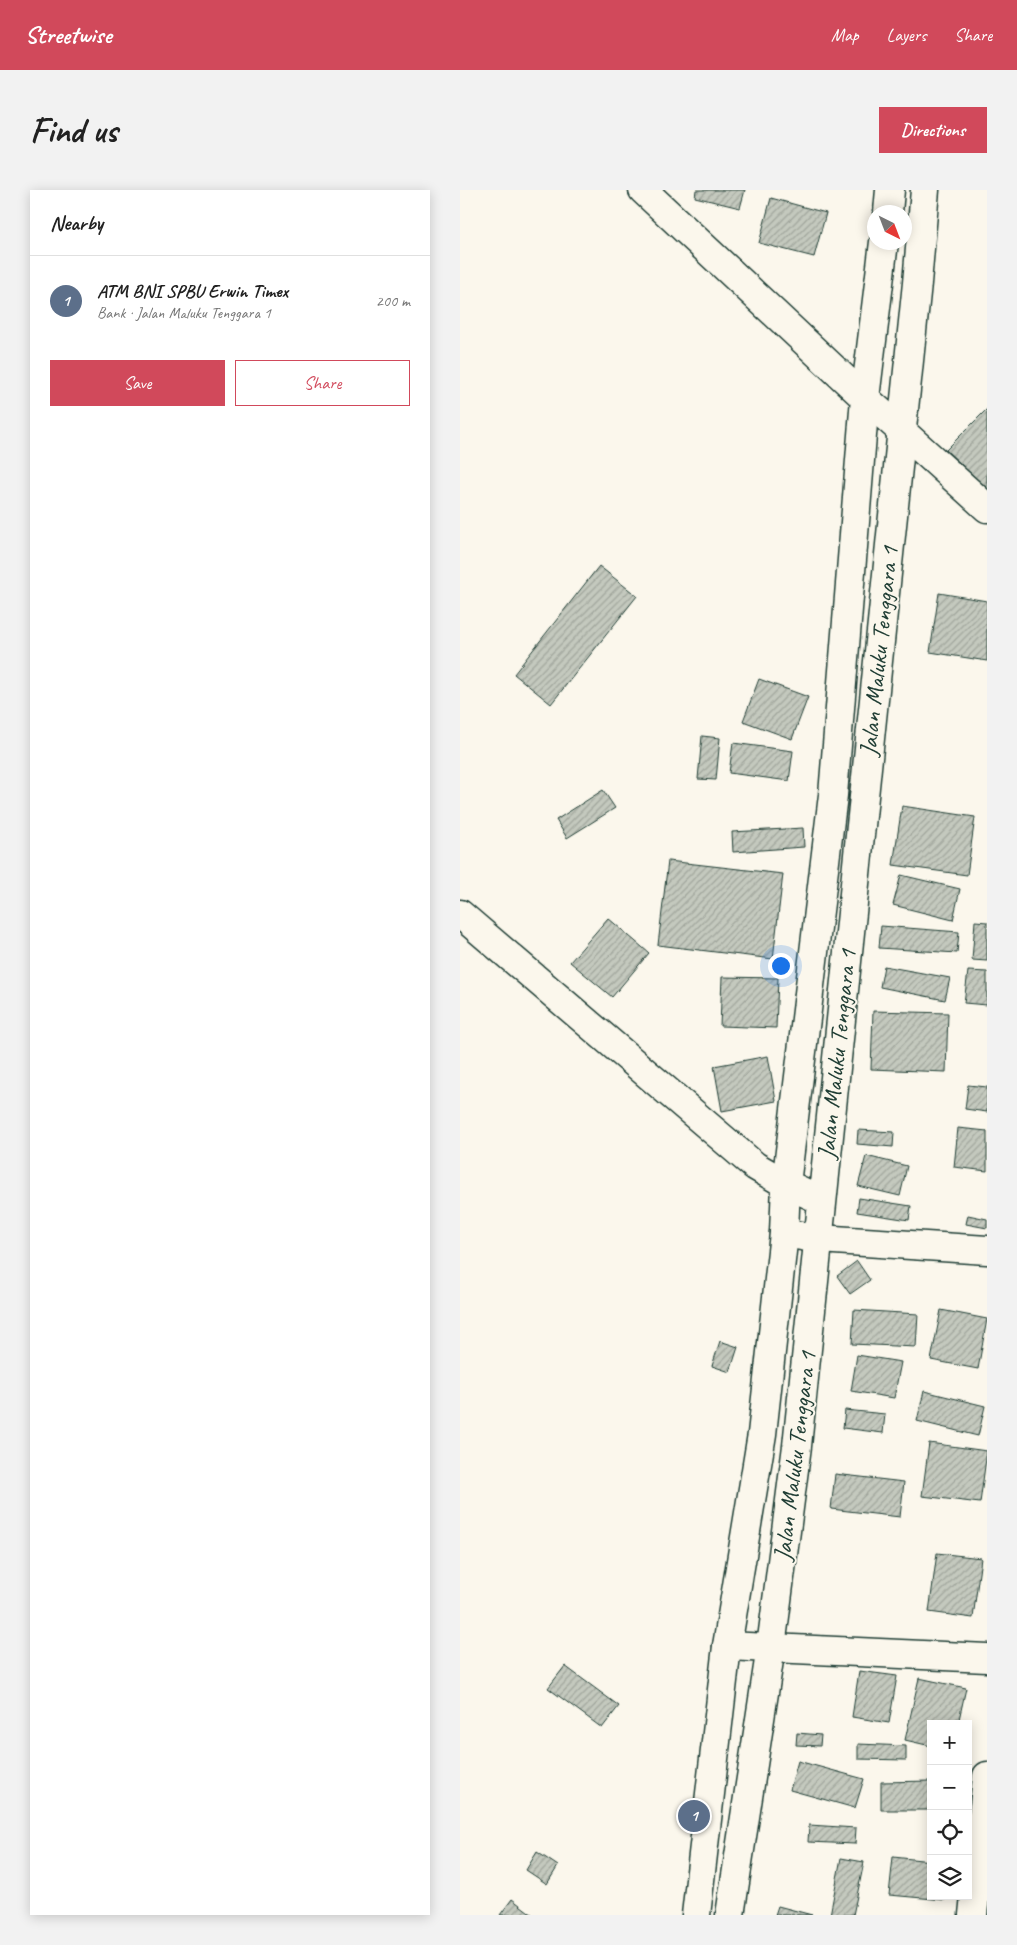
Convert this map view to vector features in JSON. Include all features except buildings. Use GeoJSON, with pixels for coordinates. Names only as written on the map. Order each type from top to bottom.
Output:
{"type":"FeatureCollection","features":[{"type":"Feature","properties":{"kind":"main road"},"geometry":{"type":"LineString","coordinates":[[643,190],[865,398],[987,508]]}},
{"type":"Feature","properties":{"kind":"main road"},"geometry":{"type":"LineString","coordinates":[[889,205],[890,190]]}},
{"type":"Feature","properties":{"kind":"main road","name":"Jalan Maluku Tenggara 1"},"geometry":{"type":"LineString","coordinates":[[730,1915],[771,1647],[797,1446],[925,190]]}},
{"type":"Feature","properties":{"kind":"main road","name":"Jalan Maluku Tenggara 1"},"geometry":{"type":"LineString","coordinates":[[696,1915],[727,1646],[762,1434],[784,1233],[786,1184],[833,795],[865,398],[883,250]]}},
{"type":"Feature","properties":{"kind":"main road"},"geometry":{"type":"LineString","coordinates":[[460,914],[755,1166],[786,1184],[821,1200]]}},
{"type":"Feature","properties":{"kind":"main road"},"geometry":{"type":"LineString","coordinates":[[784,1233],[819,1239],[987,1250]]}},
{"type":"Feature","properties":{"kind":"main road"},"geometry":{"type":"LineString","coordinates":[[727,1646],[987,1658]]}},
{"type":"Feature","properties":{"kind":"main road"},"geometry":{"type":"LineString","coordinates":[[973,1915],[987,1776]]}},
{"type":"Feature","properties":{"kind":"place","name":"ATM BNI SPBU Erwin Timex"},"geometry":{"type":"Point","coordinates":[694,1816]}}]}
